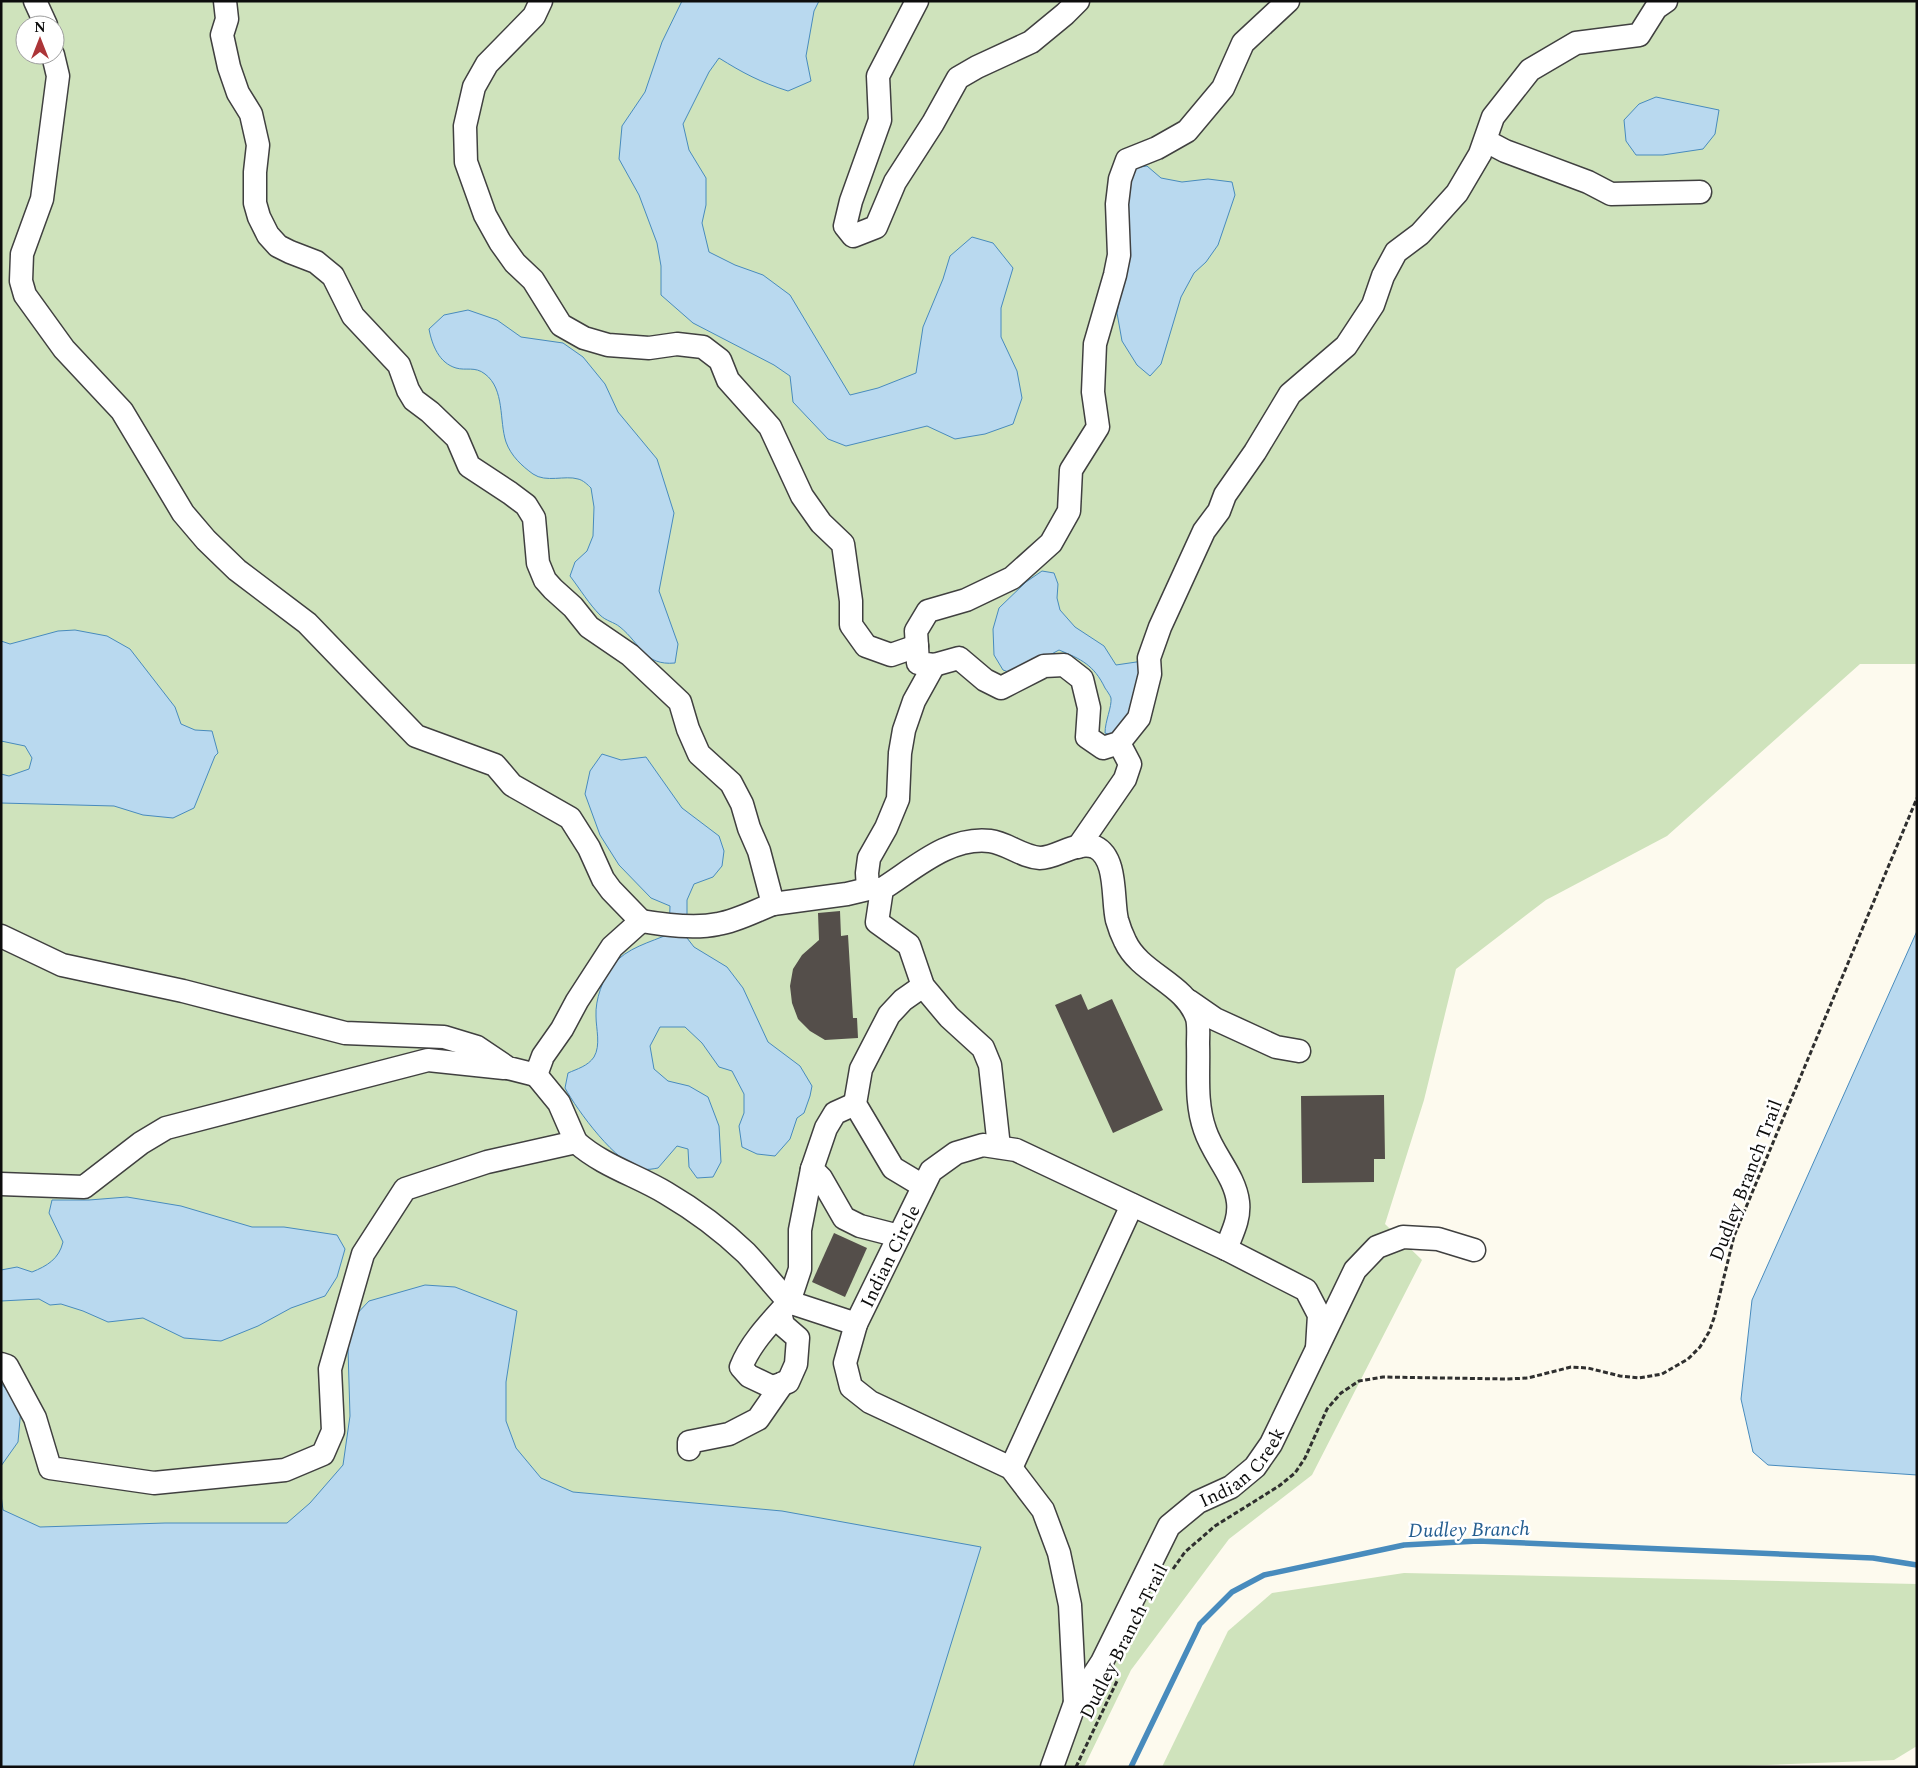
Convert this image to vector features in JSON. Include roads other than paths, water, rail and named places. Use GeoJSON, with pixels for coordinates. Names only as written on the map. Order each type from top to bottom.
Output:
{"type":"FeatureCollection","features":[{"type":"Feature","properties":{"kind":"lane"},"geometry":{"type":"LineString","coordinates":[[35,1],[41,15]]}},
{"type":"Feature","properties":{"kind":"lane"},"geometry":{"type":"LineString","coordinates":[[225,1],[227,19],[222,35],[229,67],[238,93],[251,114],[258,145],[255,172],[255,204],[268,235],[278,246],[316,262],[333,276],[352,316],[400,365],[408,390],[414,400],[430,412],[457,438],[469,466],[526,506],[534,518],[538,563],[545,580],[553,590],[573,607],[589,628],[630,656],[680,702],[688,729],[699,754],[731,783],[742,804],[749,828],[760,851],[772,904]]}},
{"type":"Feature","properties":{"kind":"lane"},"geometry":{"type":"LineString","coordinates":[[541,1],[534,16],[487,64],[474,87],[465,126],[466,162],[485,215],[500,242],[515,263],[533,280],[561,326],[576,334],[608,345],[649,348],[677,344],[702,347],[720,360],[728,380],[770,427],[802,496],[821,524],[842,544],[851,601],[851,625],[866,646],[891,655],[917,646]]}},
{"type":"Feature","properties":{"kind":"lane"},"geometry":{"type":"LineString","coordinates":[[917,1],[878,76],[880,120],[851,201],[845,226],[853,236],[876,227],[895,182],[933,123],[958,78],[976,67],[1031,42],[1078,1]]}},
{"type":"Feature","properties":{"kind":"lane"},"geometry":{"type":"LineString","coordinates":[[1288,1],[1243,43],[1223,88],[1186,131],[1157,148],[1127,160],[1120,179],[1117,204],[1119,255],[1095,344],[1093,392],[1098,427],[1072,470],[1068,511],[1051,543],[1012,578],[966,600],[928,611],[916,631],[918,663],[934,665],[960,658],[985,680],[1002,688],[1044,666],[1064,666],[1082,679],[1089,708],[1088,737],[1103,748],[1119,743],[1139,718],[1150,674],[1148,658],[1160,627],[1204,531],[1219,511],[1225,495],[1255,452],[1290,394],[1346,346],[1373,305],[1383,276],[1396,252],[1420,234],[1457,194],[1480,154],[1493,116],[1530,70],[1576,43],[1639,35],[1656,8],[1666,1]]}},
{"type":"Feature","properties":{"kind":"lane"},"geometry":{"type":"LineString","coordinates":[[55,65],[58,76],[42,199],[22,254],[21,281],[25,295],[64,349],[122,411],[183,513],[206,540],[237,570],[307,623],[416,736],[495,765],[512,785],[570,818],[589,848],[603,879],[641,922],[690,926],[718,925],[772,904],[875,889],[938,852],[970,841],[991,841],[1022,854],[1040,858],[1078,847],[1094,847],[1105,855],[1113,878],[1117,920],[1126,943],[1140,961],[1186,999],[1215,1019],[1276,1047],[1299,1051]]}},
{"type":"Feature","properties":{"kind":"lane"},"geometry":{"type":"LineString","coordinates":[[1486,141],[1505,151],[1588,182],[1611,194],[1700,192]]}},
{"type":"Feature","properties":{"kind":"lane"},"geometry":{"type":"LineString","coordinates":[[934,665],[914,701],[904,730],[900,753],[898,799],[886,828],[869,858],[867,874],[875,889],[877,922],[909,945],[923,986],[949,1017],[983,1048],[990,1065],[999,1148]]}},
{"type":"Feature","properties":{"kind":"lane"},"geometry":{"type":"LineString","coordinates":[[1078,847],[1125,779],[1130,764],[1119,743]]}},
{"type":"Feature","properties":{"kind":"lane"},"geometry":{"type":"LineString","coordinates":[[536,1075],[543,1056],[562,1029],[577,1001],[612,947],[641,922]]}},
{"type":"Feature","properties":{"kind":"lane"},"geometry":{"type":"LineString","coordinates":[[1,936],[62,965],[183,991],[345,1033],[444,1037],[477,1047],[508,1068]]}},
{"type":"Feature","properties":{"kind":"lane"},"geometry":{"type":"LineString","coordinates":[[923,986],[903,1000],[890,1015],[861,1069],[855,1104],[893,1168],[923,1186]]}},
{"type":"Feature","properties":{"kind":"lane"},"geometry":{"type":"LineString","coordinates":[[1186,999],[1197,1018],[1197,1095],[1205,1131],[1232,1182],[1238,1199],[1239,1215],[1226,1249]]}},
{"type":"Feature","properties":{"kind":"lane"},"geometry":{"type":"LineString","coordinates":[[1,1184],[84,1187],[141,1143],[166,1128],[428,1060],[508,1068],[536,1075],[559,1103],[576,1142],[588,1152],[624,1173],[665,1192],[710,1222],[746,1253],[785,1307],[856,1324]]}},
{"type":"Feature","properties":{"kind":"lane"},"geometry":{"type":"LineString","coordinates":[[785,1307],[746,1356],[741,1367],[749,1376],[772,1387],[788,1382],[796,1364],[798,1338],[783,1324],[785,1307],[800,1270],[800,1230],[812,1169],[826,1128],[835,1113],[855,1104]]}},
{"type":"Feature","properties":{"kind":"lane"},"geometry":{"type":"LineString","coordinates":[[1,1364],[7,1366],[35,1418],[50,1468],[154,1483],[285,1470],[323,1454],[333,1431],[330,1369],[363,1254],[405,1189],[487,1162],[576,1142]]}},
{"type":"Feature","properties":{"kind":"lane","name":"Indian Circle"},"geometry":{"type":"LineString","coordinates":[[1075,1702],[1070,1605],[1059,1552],[1043,1510],[1011,1468],[870,1402],[851,1387],[845,1363],[856,1324],[931,1171],[956,1153],[983,1145],[1016,1150],[1226,1249],[1306,1290],[1319,1315],[1317,1348]]}},
{"type":"Feature","properties":{"kind":"lane"},"geometry":{"type":"LineString","coordinates":[[812,1169],[821,1178],[844,1218],[860,1226],[899,1236]]}},
{"type":"Feature","properties":{"kind":"lane"},"geometry":{"type":"LineString","coordinates":[[1011,1468],[1132,1205]]}},
{"type":"Feature","properties":{"kind":"lane","name":"Indian Creek"},"geometry":{"type":"LineString","coordinates":[[1052,1767],[1075,1702],[1102,1662],[1169,1526],[1198,1502],[1231,1487],[1255,1467],[1271,1444],[1355,1270],[1377,1247],[1403,1237],[1438,1239],[1474,1250]]}},
{"type":"Feature","properties":{"kind":"lane"},"geometry":{"type":"LineString","coordinates":[[690,1449],[690,1442],[729,1434],[758,1418],[783,1383]]}},
{"type":"Feature","properties":{"kind":"water"},"geometry":{"type":"Polygon","coordinates":[[[682,1],[819,1],[814,11],[806,56],[811,81],[788,91],[752,77],[719,58],[709,72],[683,124],[689,150],[706,178],[706,205],[702,223],[709,252],[735,265],[763,275],[790,295],[850,395],[878,388],[916,373],[923,327],[943,279],[950,256],[972,237],[993,243],[1013,268],[1001,308],[1001,337],[1017,371],[1022,398],[1013,424],[985,434],[955,439],[927,426],[846,446],[828,439],[793,402],[790,376],[774,365],[693,323],[661,295],[661,266],[657,243],[639,195],[619,159],[622,126],[645,92],[662,42],[682,1]]]}},
{"type":"Feature","properties":{"kind":"water"},"geometry":{"type":"Polygon","coordinates":[[[1656,97],[1719,110],[1715,134],[1703,149],[1663,155],[1636,155],[1626,141],[1624,120],[1639,104],[1656,97]]]}},
{"type":"Feature","properties":{"kind":"water"},"geometry":{"type":"Polygon","coordinates":[[[1147,166],[1161,178],[1182,182],[1208,179],[1232,182],[1235,195],[1218,245],[1206,262],[1194,273],[1181,297],[1161,364],[1150,376],[1137,365],[1122,341],[1117,313],[1126,266],[1124,204],[1134,168],[1147,166]]]}},
{"type":"Feature","properties":{"kind":"water"},"geometry":{"type":"Polygon","coordinates":[[[468,310],[497,320],[521,337],[563,343],[583,357],[605,384],[618,412],[657,459],[674,513],[659,591],[678,644],[675,663],[656,661],[650,657],[620,627],[600,615],[570,576],[575,562],[587,551],[593,536],[594,507],[591,488],[580,480],[573,478],[538,477],[525,468],[514,456],[506,442],[499,397],[491,380],[478,370],[460,369],[450,366],[437,353],[429,329],[444,315],[468,310]]]}},
{"type":"Feature","properties":{"kind":"water"},"geometry":{"type":"Polygon","coordinates":[[[1042,571],[1054,573],[1058,584],[1057,598],[1060,610],[1075,627],[1104,646],[1116,665],[1143,661],[1150,700],[1113,736],[1105,733],[1111,698],[1101,680],[1086,664],[1074,656],[1059,650],[1014,674],[1003,670],[994,655],[993,629],[999,608],[1026,582],[1042,571]]]}},
{"type":"Feature","properties":{"kind":"water"},"geometry":{"type":"Polygon","coordinates":[[[75,630],[107,636],[130,649],[175,707],[181,724],[195,730],[212,731],[218,753],[215,756],[194,808],[173,818],[143,815],[114,806],[1,803],[1,774],[9,776],[29,769],[32,758],[25,746],[1,741],[1,641],[10,644],[58,631],[75,630]]]}},
{"type":"Feature","properties":{"kind":"water"},"geometry":{"type":"Polygon","coordinates":[[[602,754],[621,760],[646,757],[682,808],[719,836],[724,851],[722,866],[713,877],[694,884],[687,900],[687,938],[694,947],[727,967],[743,988],[768,1042],[800,1066],[812,1086],[804,1113],[797,1118],[790,1139],[775,1156],[757,1154],[742,1147],[739,1126],[744,1113],[744,1094],[732,1071],[719,1067],[702,1043],[685,1027],[660,1027],[650,1046],[654,1069],[668,1081],[689,1086],[708,1097],[719,1126],[721,1162],[713,1177],[697,1178],[689,1167],[688,1149],[677,1146],[658,1168],[644,1169],[632,1165],[621,1158],[599,1135],[565,1088],[568,1073],[589,1063],[596,1052],[598,1042],[597,1003],[600,989],[609,970],[625,954],[669,934],[670,906],[651,898],[619,865],[600,835],[585,794],[590,771],[602,754]]]}},
{"type":"Feature","properties":{"kind":"water"},"geometry":{"type":"Polygon","coordinates":[[[1917,931],[1917,1475],[1768,1465],[1753,1452],[1741,1399],[1752,1300],[1917,931]]]}},
{"type":"Feature","properties":{"kind":"water"},"geometry":{"type":"Polygon","coordinates":[[[127,1197],[181,1206],[252,1227],[284,1227],[337,1235],[345,1249],[337,1277],[325,1296],[291,1308],[258,1326],[221,1341],[184,1338],[143,1318],[108,1322],[83,1311],[61,1304],[50,1305],[39,1299],[1,1301],[1,1270],[17,1267],[32,1272],[43,1267],[59,1253],[63,1242],[49,1213],[52,1200],[127,1197]]]}},
{"type":"Feature","properties":{"kind":"water"},"geometry":{"type":"Polygon","coordinates":[[[425,1285],[455,1287],[517,1311],[506,1382],[506,1421],[516,1448],[541,1478],[573,1492],[782,1511],[981,1547],[913,1767],[1,1767],[1,1495],[3,1510],[40,1527],[165,1523],[287,1523],[310,1503],[343,1465],[350,1416],[348,1349],[352,1319],[369,1301],[425,1285]]]}},
{"type":"Feature","properties":{"kind":"water"},"geometry":{"type":"Polygon","coordinates":[[[1,1383],[21,1408],[18,1442],[1,1466],[1,1383]]]}},
{"type":"Feature","properties":{"kind":"waterway","name":"Dudley Branch"},"geometry":{"type":"LineString","coordinates":[[1131,1767],[1200,1624],[1232,1592],[1264,1575],[1404,1545],[1478,1541],[1873,1558],[1917,1565]]}}]}
